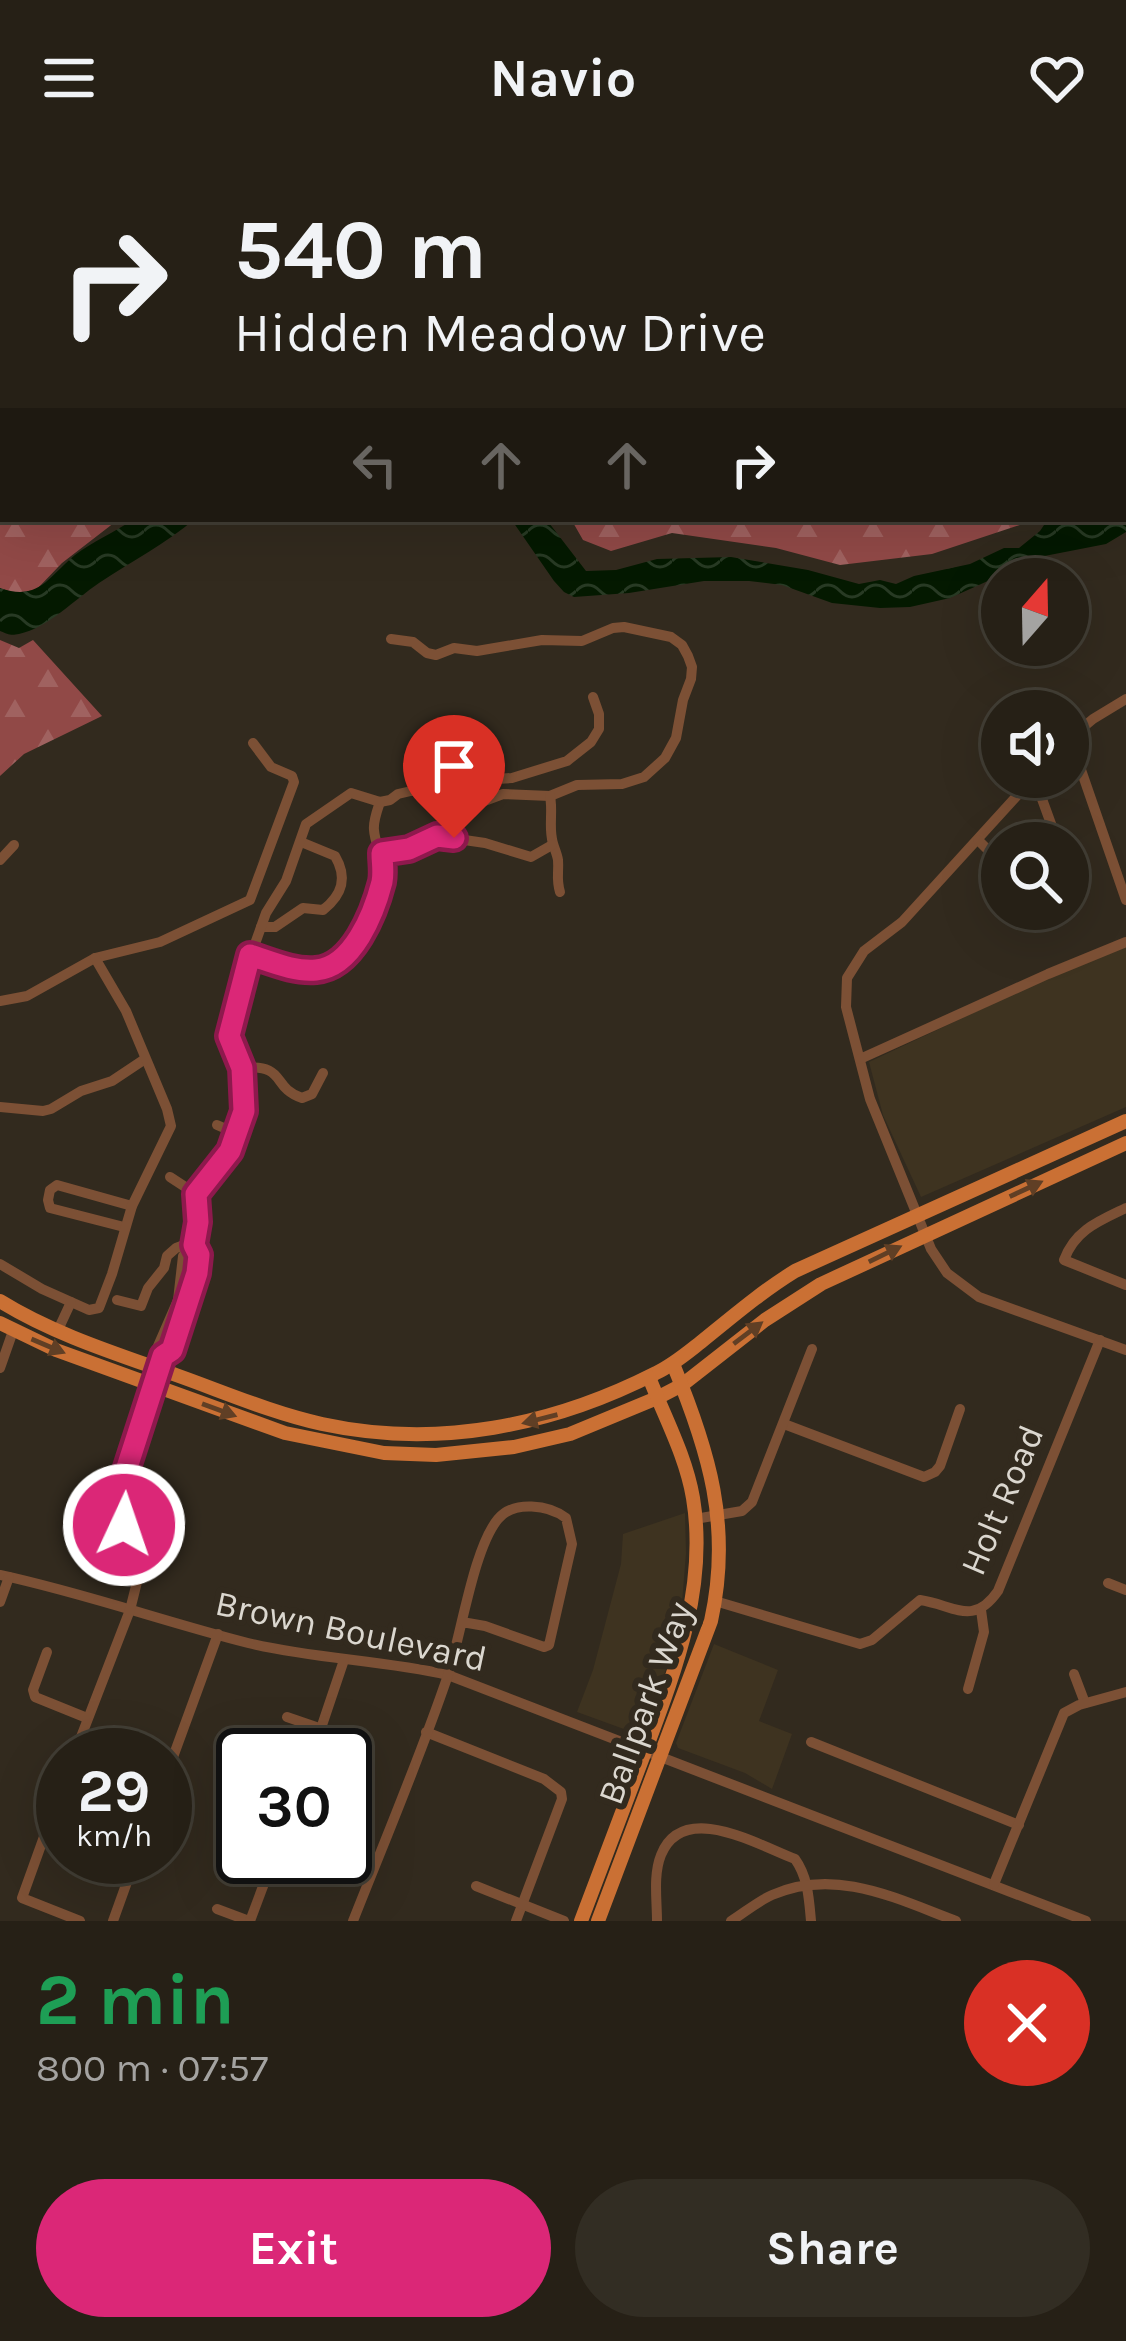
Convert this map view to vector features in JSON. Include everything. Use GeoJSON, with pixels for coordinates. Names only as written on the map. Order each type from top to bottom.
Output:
{"type":"FeatureCollection","features":[{"type":"Feature","properties":{"kind":"main road"},"geometry":{"type":"LineString","coordinates":[[0,1301],[58,1330],[161,1362],[276,1412],[363,1431],[438,1435],[484,1431],[560,1415],[649,1377],[673,1364],[781,1280],[1126,1121]]}},
{"type":"Feature","properties":{"kind":"main road"},"geometry":{"type":"LineString","coordinates":[[7,1327],[56,1350],[284,1433],[384,1453],[514,1447],[570,1434],[657,1398],[682,1385],[806,1293],[1126,1143]]}},
{"type":"Feature","properties":{"kind":"main road","name":"Ballpark Way"},"geometry":{"type":"LineString","coordinates":[[581,1921],[715,1601],[718,1515],[705,1446],[673,1364]]}},
{"type":"Feature","properties":{"kind":"main road"},"geometry":{"type":"LineString","coordinates":[[693,1412],[694,1391],[705,1365]]}},
{"type":"Feature","properties":{"kind":"main road","name":"Ballpark Way"},"geometry":{"type":"LineString","coordinates":[[598,1921],[686,1636],[693,1582],[695,1519],[690,1484],[649,1377]]}},
{"type":"Feature","properties":{"kind":"main road"},"geometry":{"type":"LineString","coordinates":[[624,1411],[667,1424]]}},
{"type":"Feature","properties":{"kind":"street"},"geometry":{"type":"LineString","coordinates":[[391,639],[413,642],[436,656],[454,648],[477,651],[535,641],[581,641],[624,627],[664,634],[682,645],[692,667],[676,738],[665,758],[644,777],[622,784],[578,785],[550,796],[514,793],[479,803],[461,799],[453,791]]}},
{"type":"Feature","properties":{"kind":"street"},"geometry":{"type":"LineString","coordinates":[[83,1728],[130,1610],[139,1564],[121,1516],[120,1489],[161,1362],[158,1346],[178,1300],[183,1256],[195,1243],[196,1194],[238,1134],[245,1094],[242,1068],[229,1036],[232,1021],[250,955],[266,914],[283,890],[306,824],[345,796],[356,794],[380,802],[411,791],[453,791],[480,780],[512,778],[567,761],[592,742],[598,729],[593,698]]}},
{"type":"Feature","properties":{"kind":"street"},"geometry":{"type":"LineString","coordinates":[[1089,722],[1126,699]]}},
{"type":"Feature","properties":{"kind":"street"},"geometry":{"type":"LineString","coordinates":[[0,1001],[27,996],[95,958],[160,942],[250,900],[294,782],[292,776],[271,766],[253,743]]}},
{"type":"Feature","properties":{"kind":"street"},"geometry":{"type":"LineString","coordinates":[[1089,795],[1126,900]]}},
{"type":"Feature","properties":{"kind":"street"},"geometry":{"type":"LineString","coordinates":[[550,796],[560,892]]}},
{"type":"Feature","properties":{"kind":"street"},"geometry":{"type":"LineString","coordinates":[[1015,798],[902,922],[880,936],[852,968],[844,996],[870,1099],[941,1266],[966,1290],[1126,1350]]}},
{"type":"Feature","properties":{"kind":"street"},"geometry":{"type":"LineString","coordinates":[[250,955],[302,970],[321,970],[342,959],[364,928],[383,877],[382,853],[374,832],[380,802]]}},
{"type":"Feature","properties":{"kind":"street"},"geometry":{"type":"LineString","coordinates":[[382,853],[409,849],[437,836],[485,843],[531,857],[552,845]]}},
{"type":"Feature","properties":{"kind":"street"},"geometry":{"type":"LineString","coordinates":[[977,840],[981,844]]}},
{"type":"Feature","properties":{"kind":"street"},"geometry":{"type":"LineString","coordinates":[[261,927],[275,927],[303,908],[322,910],[342,887],[335,856],[301,842]]}},
{"type":"Feature","properties":{"kind":"street"},"geometry":{"type":"LineString","coordinates":[[0,860],[14,845]]}},
{"type":"Feature","properties":{"kind":"street"},"geometry":{"type":"LineString","coordinates":[[860,1059],[1126,942]]}},
{"type":"Feature","properties":{"kind":"street"},"geometry":{"type":"LineString","coordinates":[[0,1264],[70,1302],[93,1310],[102,1303],[132,1206],[171,1126],[126,1011],[95,958]]}},
{"type":"Feature","properties":{"kind":"street"},"geometry":{"type":"LineString","coordinates":[[0,1107],[51,1109],[81,1091],[112,1081],[145,1059]]}},
{"type":"Feature","properties":{"kind":"street"},"geometry":{"type":"LineString","coordinates":[[242,1068],[267,1067],[290,1093],[302,1098],[312,1094],[323,1073]]}},
{"type":"Feature","properties":{"kind":"street"},"geometry":{"type":"LineString","coordinates":[[217,1125],[238,1134]]}},
{"type":"Feature","properties":{"kind":"street"},"geometry":{"type":"LineString","coordinates":[[170,1177],[196,1194]]}},
{"type":"Feature","properties":{"kind":"street"},"geometry":{"type":"LineString","coordinates":[[124,1227],[50,1208],[50,1190],[57,1186],[132,1206]]}},
{"type":"Feature","properties":{"kind":"street"},"geometry":{"type":"LineString","coordinates":[[1126,1208],[1087,1227],[1064,1260],[1126,1285]]}},
{"type":"Feature","properties":{"kind":"street"},"geometry":{"type":"LineString","coordinates":[[117,1300],[141,1306],[167,1256],[195,1243]]}},
{"type":"Feature","properties":{"kind":"street"},"geometry":{"type":"LineString","coordinates":[[58,1330],[70,1302]]}},
{"type":"Feature","properties":{"kind":"street"},"geometry":{"type":"LineString","coordinates":[[0,1369],[7,1327]]}},
{"type":"Feature","properties":{"kind":"street","name":"Holt Road"},"geometry":{"type":"LineString","coordinates":[[715,1601],[860,1644],[872,1640],[920,1600],[970,1613],[981,1610],[998,1592],[1100,1340]]}},
{"type":"Feature","properties":{"kind":"street"},"geometry":{"type":"LineString","coordinates":[[695,1519],[742,1511],[752,1502],[812,1349]]}},
{"type":"Feature","properties":{"kind":"street"},"geometry":{"type":"LineString","coordinates":[[784,1424],[925,1477],[940,1466],[959,1409]]}},
{"type":"Feature","properties":{"kind":"street"},"geometry":{"type":"LineString","coordinates":[[353,1921],[448,1675],[462,1622],[483,1549],[496,1521],[514,1510],[538,1507],[555,1510],[568,1522],[572,1544],[549,1645],[462,1622]]}},
{"type":"Feature","properties":{"kind":"street"},"geometry":{"type":"LineString","coordinates":[[0,1602],[4,1576]]}},
{"type":"Feature","properties":{"kind":"street","name":"Brown Boulevard"},"geometry":{"type":"LineString","coordinates":[[4,1576],[281,1650],[448,1675],[1085,1921]]}},
{"type":"Feature","properties":{"kind":"street"},"geometry":{"type":"LineString","coordinates":[[1108,1582],[1126,1589]]}},
{"type":"Feature","properties":{"kind":"street"},"geometry":{"type":"LineString","coordinates":[[968,1689],[982,1643],[981,1610]]}},
{"type":"Feature","properties":{"kind":"street"},"geometry":{"type":"LineString","coordinates":[[184,1728],[218,1634]]}},
{"type":"Feature","properties":{"kind":"street"},"geometry":{"type":"LineString","coordinates":[[47,1652],[33,1690],[35,1697],[87,1718]]}},
{"type":"Feature","properties":{"kind":"street"},"geometry":{"type":"LineString","coordinates":[[323,1728],[344,1660]]}},
{"type":"Feature","properties":{"kind":"street"},"geometry":{"type":"LineString","coordinates":[[1074,1674],[1085,1703]]}},
{"type":"Feature","properties":{"kind":"street"},"geometry":{"type":"LineString","coordinates":[[994,1885],[1064,1713],[1126,1691]]}},
{"type":"Feature","properties":{"kind":"street"},"geometry":{"type":"LineString","coordinates":[[287,1717],[317,1728]]}},
{"type":"Feature","properties":{"kind":"street"},"geometry":{"type":"LineString","coordinates":[[426,1732],[544,1779],[561,1792],[517,1921]]}},
{"type":"Feature","properties":{"kind":"street"},"geometry":{"type":"LineString","coordinates":[[811,1742],[1019,1825]]}},
{"type":"Feature","properties":{"kind":"street"},"geometry":{"type":"LineString","coordinates":[[657,1921],[656,1882],[670,1840],[681,1832],[712,1827],[794,1859],[802,1869],[811,1921]]}},
{"type":"Feature","properties":{"kind":"street"},"geometry":{"type":"LineString","coordinates":[[36,1859],[22,1898],[80,1921]]}},
{"type":"Feature","properties":{"kind":"street"},"geometry":{"type":"LineString","coordinates":[[731,1921],[771,1895],[834,1882],[866,1887],[956,1921]]}},
{"type":"Feature","properties":{"kind":"street"},"geometry":{"type":"LineString","coordinates":[[112,1921],[126,1884]]}},
{"type":"Feature","properties":{"kind":"street"},"geometry":{"type":"LineString","coordinates":[[217,1909],[249,1921],[263,1884]]}},
{"type":"Feature","properties":{"kind":"street"},"geometry":{"type":"LineString","coordinates":[[476,1886],[564,1921]]}},
{"type":"Feature","properties":{"kind":"shaded area"},"geometry":{"type":"Polygon","coordinates":[[[1126,947],[1126,1107],[921,1197],[883,1115],[869,1062],[1045,979],[1126,947]]]}},
{"type":"Feature","properties":{"kind":"shaded area"},"geometry":{"type":"Polygon","coordinates":[[[685,1513],[680,1628],[643,1736],[577,1712],[621,1564],[623,1534],[685,1513]]]}},
{"type":"Feature","properties":{"kind":"shaded area"},"geometry":{"type":"Polygon","coordinates":[[[714,1644],[778,1670],[759,1721],[792,1734],[772,1789],[745,1773],[678,1748],[676,1743],[714,1644]]]}},
{"type":"Feature","properties":{"kind":"green space"},"geometry":{"type":"Polygon","coordinates":[[[0,522],[115,522],[36,590],[13,593],[0,588],[0,522]]]}},
{"type":"Feature","properties":{"kind":"green space"},"geometry":{"type":"Polygon","coordinates":[[[573,522],[1029,522],[932,554],[840,565],[776,548],[672,533],[611,551],[583,540],[573,522]]]}},
{"type":"Feature","properties":{"kind":"green space"},"geometry":{"type":"Polygon","coordinates":[[[0,640],[19,648],[33,640],[102,716],[24,754],[0,776],[0,640]]]}},
{"type":"Feature","properties":{"kind":"water"},"geometry":{"type":"Polygon","coordinates":[[[129,522],[191,522],[40,626],[16,635],[0,631],[0,588],[34,589],[82,550],[129,522]]]}},
{"type":"Feature","properties":{"kind":"water"},"geometry":{"type":"Polygon","coordinates":[[[513,522],[548,522],[586,571],[616,570],[657,559],[731,557],[859,584],[880,580],[896,584],[981,559],[981,584],[950,598],[910,607],[832,603],[782,585],[749,581],[704,581],[574,597],[554,581],[513,522]]]}},
{"type":"Feature","properties":{"kind":"water"},"geometry":{"type":"Polygon","coordinates":[[[1046,522],[1126,522],[1126,532],[1106,544],[1034,558],[983,558],[1004,548],[1019,548],[1046,522]]]}},
{"type":"Feature","properties":{"kind":"route"},"geometry":{"type":"LineString","coordinates":[[124,1525],[120,1489],[163,1356],[172,1350],[197,1273],[196,1194],[230,1151],[244,1111],[242,1068],[229,1036],[250,955],[302,970],[333,965],[364,928],[383,877],[382,853],[409,849],[437,836],[454,838]]}}]}
